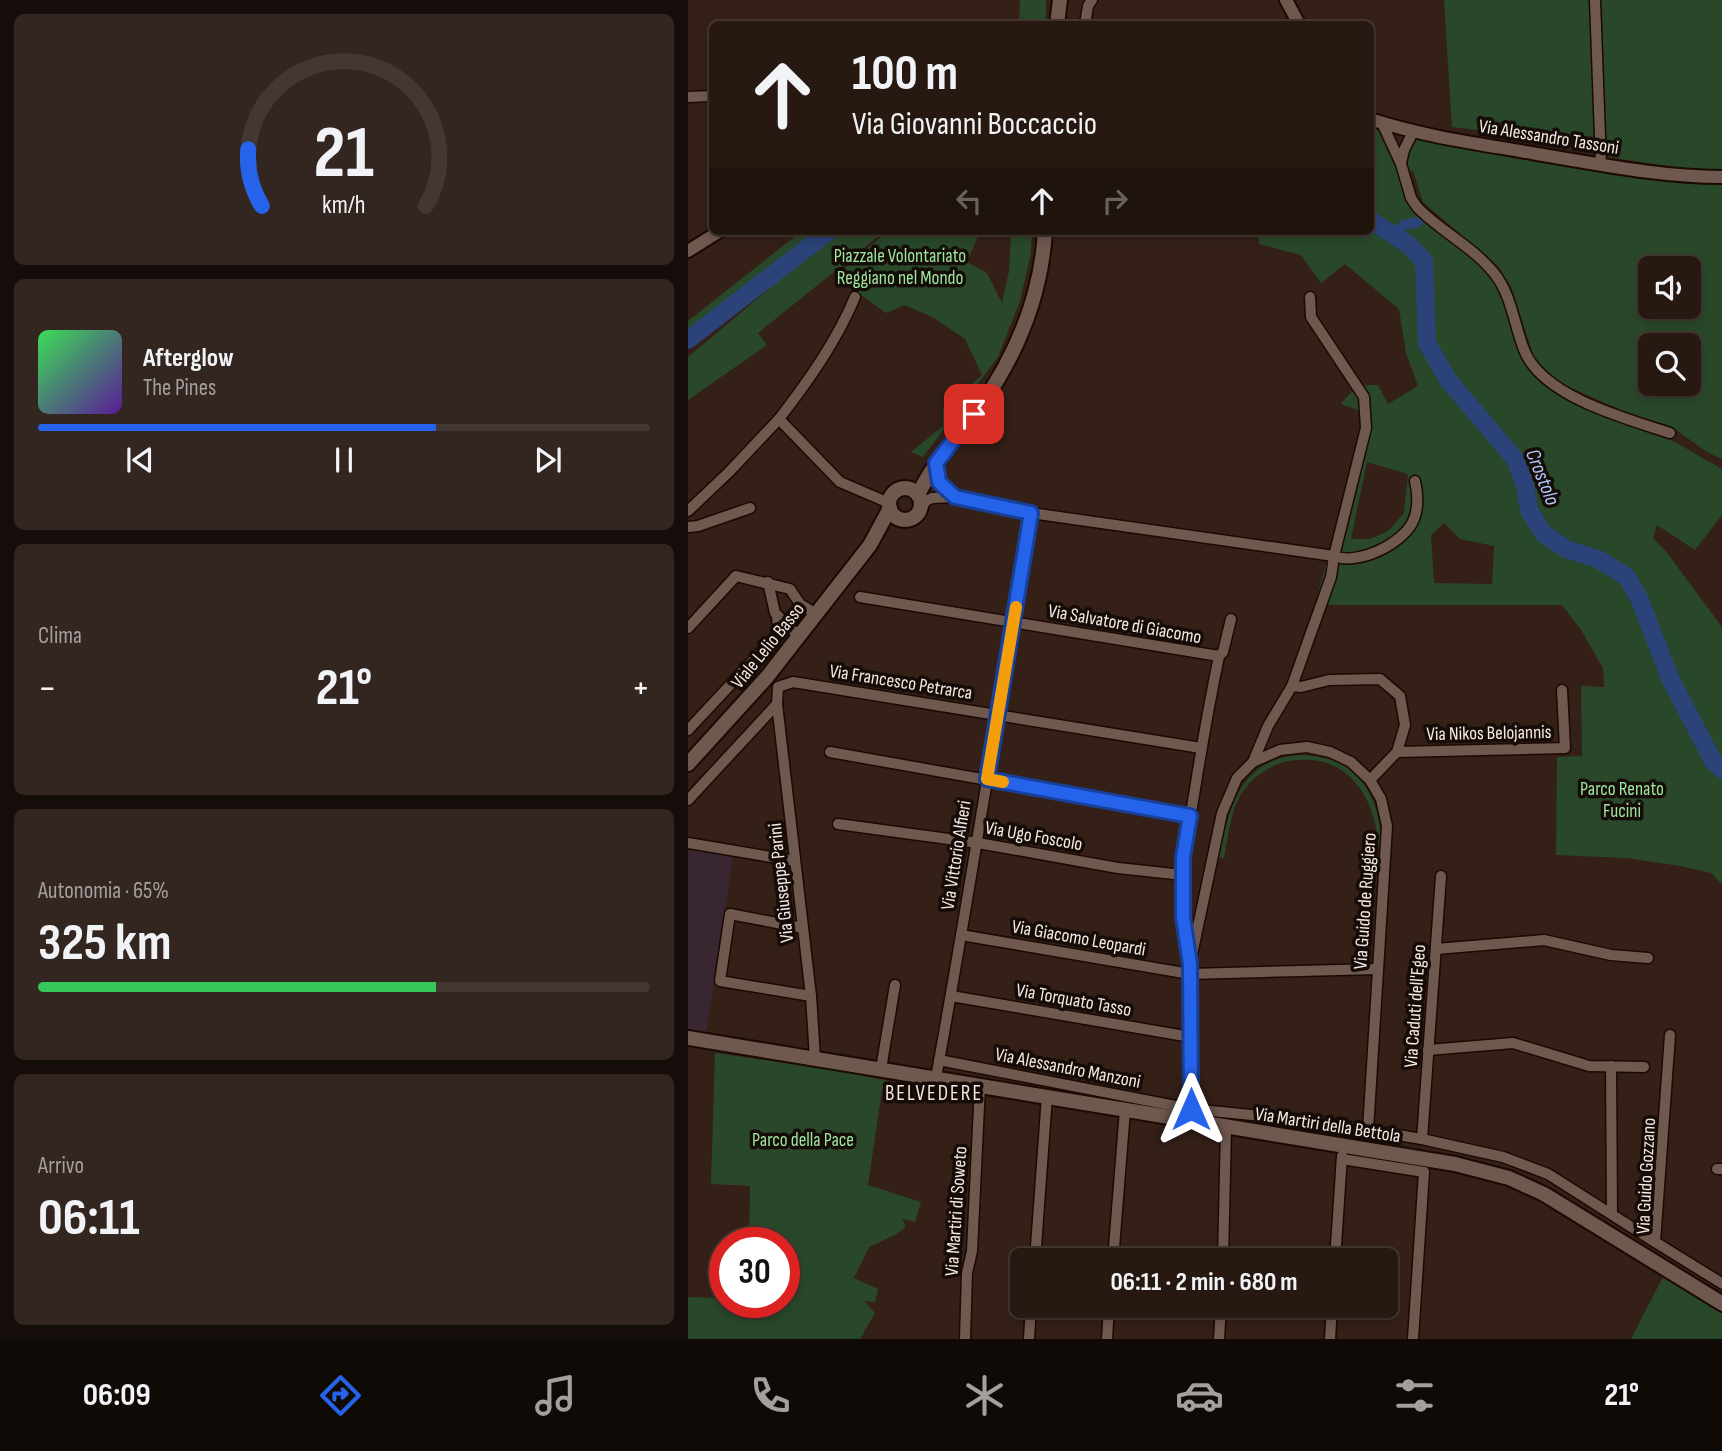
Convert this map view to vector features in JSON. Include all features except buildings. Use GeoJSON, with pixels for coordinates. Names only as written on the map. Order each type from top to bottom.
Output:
{"type":"FeatureCollection","features":[{"type":"Feature","properties":{"kind":"main road"},"geometry":{"type":"LineString","coordinates":[[1057,21],[1060,0]]}},
{"type":"Feature","properties":{"kind":"main road"},"geometry":{"type":"LineString","coordinates":[[916,497],[894,492],[890,505],[895,516],[903,520],[916,516],[916,497],[932,468],[995,385],[1015,349],[1035,296],[1045,235]]}},
{"type":"Feature","properties":{"kind":"main road","name":"Viale Lelio Basso"},"geometry":{"type":"LineString","coordinates":[[688,764],[752,695],[870,545],[890,505]]}},
{"type":"Feature","properties":{"kind":"main road","name":"Viale Lelio Basso"},"geometry":{"type":"LineString","coordinates":[[870,545],[903,520]]}},
{"type":"Feature","properties":{"kind":"main road","name":"Via Martiri della Bettola"},"geometry":{"type":"LineString","coordinates":[[688,1038],[1226,1127],[1342,1153],[1473,1168],[1526,1185],[1561,1203],[1722,1304]]}},
{"type":"Feature","properties":{"kind":"street"},"geometry":{"type":"LineString","coordinates":[[1086,21],[1092,0]]}},
{"type":"Feature","properties":{"kind":"street"},"geometry":{"type":"LineString","coordinates":[[1285,0],[1297,21]]}},
{"type":"Feature","properties":{"kind":"street"},"geometry":{"type":"LineString","coordinates":[[1595,0],[1601,164]]}},
{"type":"Feature","properties":{"kind":"street"},"geometry":{"type":"LineString","coordinates":[[688,97],[709,96]]}},
{"type":"Feature","properties":{"kind":"street"},"geometry":{"type":"LineString","coordinates":[[1374,120],[1401,164],[1411,198],[1417,207],[1481,259],[1495,274],[1506,292],[1524,351],[1535,369],[1554,386],[1581,399],[1609,412],[1670,433]]}},
{"type":"Feature","properties":{"kind":"street","name":"Via Alessandro Tassoni"},"geometry":{"type":"LineString","coordinates":[[1374,120],[1413,132],[1601,164],[1670,174],[1722,177]]}},
{"type":"Feature","properties":{"kind":"street"},"geometry":{"type":"LineString","coordinates":[[1401,164],[1404,150],[1413,132]]}},
{"type":"Feature","properties":{"kind":"street"},"geometry":{"type":"LineString","coordinates":[[688,251],[714,235]]}},
{"type":"Feature","properties":{"kind":"street"},"geometry":{"type":"LineString","coordinates":[[688,511],[779,418],[814,374],[855,297]]}},
{"type":"Feature","properties":{"kind":"street"},"geometry":{"type":"LineString","coordinates":[[1253,762],[1268,726],[1292,686],[1331,577],[1366,428],[1365,397],[1311,317],[1310,297]]}},
{"type":"Feature","properties":{"kind":"street"},"geometry":{"type":"LineString","coordinates":[[779,418],[840,482],[890,505]]}},
{"type":"Feature","properties":{"kind":"street"},"geometry":{"type":"LineString","coordinates":[[932,468],[939,482],[952,495]]}},
{"type":"Feature","properties":{"kind":"street"},"geometry":{"type":"LineString","coordinates":[[916,497],[926,501],[952,495],[1031,513],[1342,559],[1368,556],[1396,540],[1414,521],[1419,497],[1415,481]]}},
{"type":"Feature","properties":{"kind":"street"},"geometry":{"type":"LineString","coordinates":[[688,527],[750,508]]}},
{"type":"Feature","properties":{"kind":"street","name":"Via Vittorio Alfieri"},"geometry":{"type":"LineString","coordinates":[[936,1078],[978,843],[1031,513]]}},
{"type":"Feature","properties":{"kind":"street"},"geometry":{"type":"LineString","coordinates":[[688,628],[736,576],[790,589],[799,604],[816,614]]}},
{"type":"Feature","properties":{"kind":"street"},"geometry":{"type":"LineString","coordinates":[[688,730],[775,637],[777,615],[768,582]]}},
{"type":"Feature","properties":{"kind":"street","name":"Via Salvatore di Giacomo"},"geometry":{"type":"LineString","coordinates":[[860,597],[1219,656]]}},
{"type":"Feature","properties":{"kind":"street"},"geometry":{"type":"LineString","coordinates":[[777,615],[799,636]]}},
{"type":"Feature","properties":{"kind":"street"},"geometry":{"type":"LineString","coordinates":[[1191,1109],[1190,969],[1183,917],[1183,857],[1219,656],[1223,652],[1231,619]]}},
{"type":"Feature","properties":{"kind":"street","name":"Via Nikos Belojannis"},"geometry":{"type":"LineString","coordinates":[[1292,686],[1301,687],[1329,680],[1380,679],[1400,696],[1405,725],[1397,752],[1565,748],[1562,690]]}},
{"type":"Feature","properties":{"kind":"street","name":"Via Francesco Petrarca"},"geometry":{"type":"LineString","coordinates":[[777,704],[778,687],[793,682],[1201,748]]}},
{"type":"Feature","properties":{"kind":"street"},"geometry":{"type":"LineString","coordinates":[[688,800],[777,704]]}},
{"type":"Feature","properties":{"kind":"street","name":"Via Giuseppe Parini"},"geometry":{"type":"LineString","coordinates":[[777,704],[815,1058]]}},
{"type":"Feature","properties":{"kind":"street","name":"Via Guido de Ruggiero"},"geometry":{"type":"LineString","coordinates":[[1190,969],[1222,813],[1232,787],[1253,762],[1280,750],[1317,748],[1340,755],[1351,762],[1370,780],[1381,799],[1387,826],[1368,1130]]}},
{"type":"Feature","properties":{"kind":"street"},"geometry":{"type":"LineString","coordinates":[[830,752],[1190,816]]}},
{"type":"Feature","properties":{"kind":"street"},"geometry":{"type":"LineString","coordinates":[[1370,780],[1397,752]]}},
{"type":"Feature","properties":{"kind":"street","name":"Via Ugo Foscolo"},"geometry":{"type":"LineString","coordinates":[[838,824],[978,843],[1118,868],[1183,875]]}},
{"type":"Feature","properties":{"kind":"street"},"geometry":{"type":"LineString","coordinates":[[688,843],[795,861]]}},
{"type":"Feature","properties":{"kind":"street","name":"Via Caduti dell'Egeo"},"geometry":{"type":"LineString","coordinates":[[1422,1139],[1441,876]]}},
{"type":"Feature","properties":{"kind":"street"},"geometry":{"type":"LineString","coordinates":[[803,928],[730,914],[720,981],[810,996]]}},
{"type":"Feature","properties":{"kind":"street","name":"Via Giacomo Leopardi"},"geometry":{"type":"LineString","coordinates":[[961,935],[1190,969],[1378,968]]}},
{"type":"Feature","properties":{"kind":"street"},"geometry":{"type":"LineString","coordinates":[[1436,949],[1544,940],[1611,956],[1648,958]]}},
{"type":"Feature","properties":{"kind":"street"},"geometry":{"type":"LineString","coordinates":[[881,1069],[895,985]]}},
{"type":"Feature","properties":{"kind":"street","name":"Via Torquato Tasso"},"geometry":{"type":"LineString","coordinates":[[951,996],[1191,1037]]}},
{"type":"Feature","properties":{"kind":"street","name":"Via Guido Gozzano"},"geometry":{"type":"LineString","coordinates":[[1670,1035],[1655,1241],[1722,1284]]}},
{"type":"Feature","properties":{"kind":"street"},"geometry":{"type":"LineString","coordinates":[[1428,1050],[1513,1043],[1589,1066],[1644,1067]]}},
{"type":"Feature","properties":{"kind":"street","name":"Via Alessandro Manzoni"},"geometry":{"type":"LineString","coordinates":[[939,1060],[1191,1109],[1313,1121],[1422,1139],[1503,1157],[1537,1168],[1655,1241]]}},
{"type":"Feature","properties":{"kind":"street"},"geometry":{"type":"LineString","coordinates":[[1611,1066],[1612,1214]]}},
{"type":"Feature","properties":{"kind":"street","name":"Via Martiri di Soweto"},"geometry":{"type":"LineString","coordinates":[[965,1339],[980,1085]]}},
{"type":"Feature","properties":{"kind":"street"},"geometry":{"type":"LineString","coordinates":[[1036,1248],[1047,1096]]}},
{"type":"Feature","properties":{"kind":"street"},"geometry":{"type":"LineString","coordinates":[[1114,1248],[1125,1110]]}},
{"type":"Feature","properties":{"kind":"street"},"geometry":{"type":"LineString","coordinates":[[1223,1248],[1226,1127]]}},
{"type":"Feature","properties":{"kind":"street"},"geometry":{"type":"LineString","coordinates":[[1336,1248],[1342,1153],[1424,1172],[1413,1339]]}},
{"type":"Feature","properties":{"kind":"street"},"geometry":{"type":"LineString","coordinates":[[1029,1339],[1030,1318]]}},
{"type":"Feature","properties":{"kind":"street"},"geometry":{"type":"LineString","coordinates":[[1107,1339],[1108,1318]]}},
{"type":"Feature","properties":{"kind":"street"},"geometry":{"type":"LineString","coordinates":[[1219,1339],[1220,1318]]}},
{"type":"Feature","properties":{"kind":"street"},"geometry":{"type":"LineString","coordinates":[[1330,1339],[1331,1318]]}},
{"type":"Feature","properties":{"kind":"shaded area"},"geometry":{"type":"Polygon","coordinates":[[[688,843],[734,851],[705,1041],[688,1038],[688,843]]]}},
{"type":"Feature","properties":{"kind":"green space"},"geometry":{"type":"Polygon","coordinates":[[[1020,0],[1046,0],[1046,21],[1019,21],[1020,0]]]}},
{"type":"Feature","properties":{"kind":"green space"},"geometry":{"type":"Polygon","coordinates":[[[1444,0],[1722,0],[1722,170],[1688,169],[1601,156],[1600,147],[1522,129],[1507,122],[1495,122],[1479,130],[1452,127],[1444,0]]]}},
{"type":"Feature","properties":{"kind":"green space","name":"Parco Renato Fucini"},"geometry":{"type":"Polygon","coordinates":[[[1374,126],[1381,129],[1389,140],[1409,200],[1486,269],[1497,284],[1503,294],[1523,358],[1530,368],[1566,399],[1675,442],[1722,469],[1722,515],[1695,550],[1657,525],[1653,538],[1665,550],[1722,627],[1722,884],[1711,873],[1680,866],[1627,858],[1556,855],[1557,757],[1582,756],[1581,686],[1604,687],[1603,668],[1581,630],[1562,605],[1315,605],[1362,426],[1361,411],[1341,404],[1360,387],[1378,385],[1388,404],[1418,386],[1406,353],[1399,309],[1345,264],[1321,283],[1301,255],[1259,244],[1259,235],[1374,235],[1374,126]],[[1367,462],[1351,539],[1370,539],[1388,531],[1404,513],[1408,474],[1367,462]],[[1444,523],[1431,535],[1434,583],[1492,584],[1494,546],[1460,539],[1444,523]]]}},
{"type":"Feature","properties":{"kind":"green space"},"geometry":{"type":"Polygon","coordinates":[[[1416,137],[1722,184],[1722,459],[1707,452],[1672,427],[1621,410],[1558,382],[1534,358],[1512,289],[1499,267],[1423,202],[1413,171],[1407,172],[1407,156],[1416,137]]]}},
{"type":"Feature","properties":{"kind":"green space"},"geometry":{"type":"Polygon","coordinates":[[[797,235],[811,235],[688,332],[688,321],[797,235]]]}},
{"type":"Feature","properties":{"kind":"green space"},"geometry":{"type":"Polygon","coordinates":[[[833,235],[880,235],[758,333],[767,345],[688,400],[688,357],[833,235]]]}},
{"type":"Feature","properties":{"kind":"green space","name":"Piazzale Volontariato Reggiano nel Mondo"},"geometry":{"type":"Polygon","coordinates":[[[883,235],[980,235],[967,262],[987,273],[1002,303],[1009,271],[1011,235],[1032,235],[1031,253],[1020,301],[998,357],[923,457],[911,452],[943,426],[943,409],[982,375],[965,339],[934,318],[905,305],[886,313],[854,290],[838,274],[883,235]]]}},
{"type":"Feature","properties":{"kind":"green space"},"geometry":{"type":"Polygon","coordinates":[[[1305,755],[1339,763],[1361,781],[1377,812],[1380,847],[1369,804],[1353,779],[1328,764],[1297,760],[1271,767],[1246,787],[1233,812],[1224,858],[1219,858],[1234,803],[1252,774],[1266,764],[1305,755]]]}},
{"type":"Feature","properties":{"kind":"green space","name":"Parco della Pace"},"geometry":{"type":"Polygon","coordinates":[[[715,1053],[836,1070],[889,1081],[882,1090],[868,1185],[921,1202],[915,1222],[902,1219],[906,1226],[897,1234],[869,1247],[854,1278],[878,1289],[875,1302],[864,1301],[875,1313],[860,1339],[688,1339],[688,1297],[709,1298],[709,1318],[800,1318],[800,1227],[749,1227],[750,1186],[711,1184],[715,1053]]]}},
{"type":"Feature","properties":{"kind":"green space"},"geometry":{"type":"Polygon","coordinates":[[[1664,1275],[1722,1312],[1722,1339],[1631,1339],[1664,1275]]]}},
{"type":"Feature","properties":{"kind":"waterway"},"geometry":{"type":"LineString","coordinates":[[1393,235],[1404,225],[1418,222]]}},
{"type":"Feature","properties":{"kind":"waterway","name":"Crostolo"},"geometry":{"type":"LineString","coordinates":[[1374,223],[1409,245],[1424,261],[1427,343],[1448,380],[1515,459],[1525,486],[1529,510],[1543,533],[1566,549],[1598,559],[1627,577],[1640,600],[1670,678],[1713,761],[1723,770]]}},
{"type":"Feature","properties":{"kind":"waterway","name":"Crostolo"},"geometry":{"type":"LineString","coordinates":[[688,340],[824,235]]}},
{"type":"Feature","properties":{"kind":"slow traffic"},"geometry":{"type":"LineString","coordinates":[[1003,782],[987,779],[1016,607]]}},
{"type":"Feature","properties":{"kind":"district","name":"BELVEDERE"},"geometry":{"type":"Point","coordinates":[934,1093]}},
{"type":"Feature","properties":{"kind":"route"},"geometry":{"type":"LineString","coordinates":[[974,414],[936,463],[939,482],[955,497],[1031,513],[987,779],[1190,816],[1183,857],[1183,917],[1190,964],[1191,1109]]}}]}
